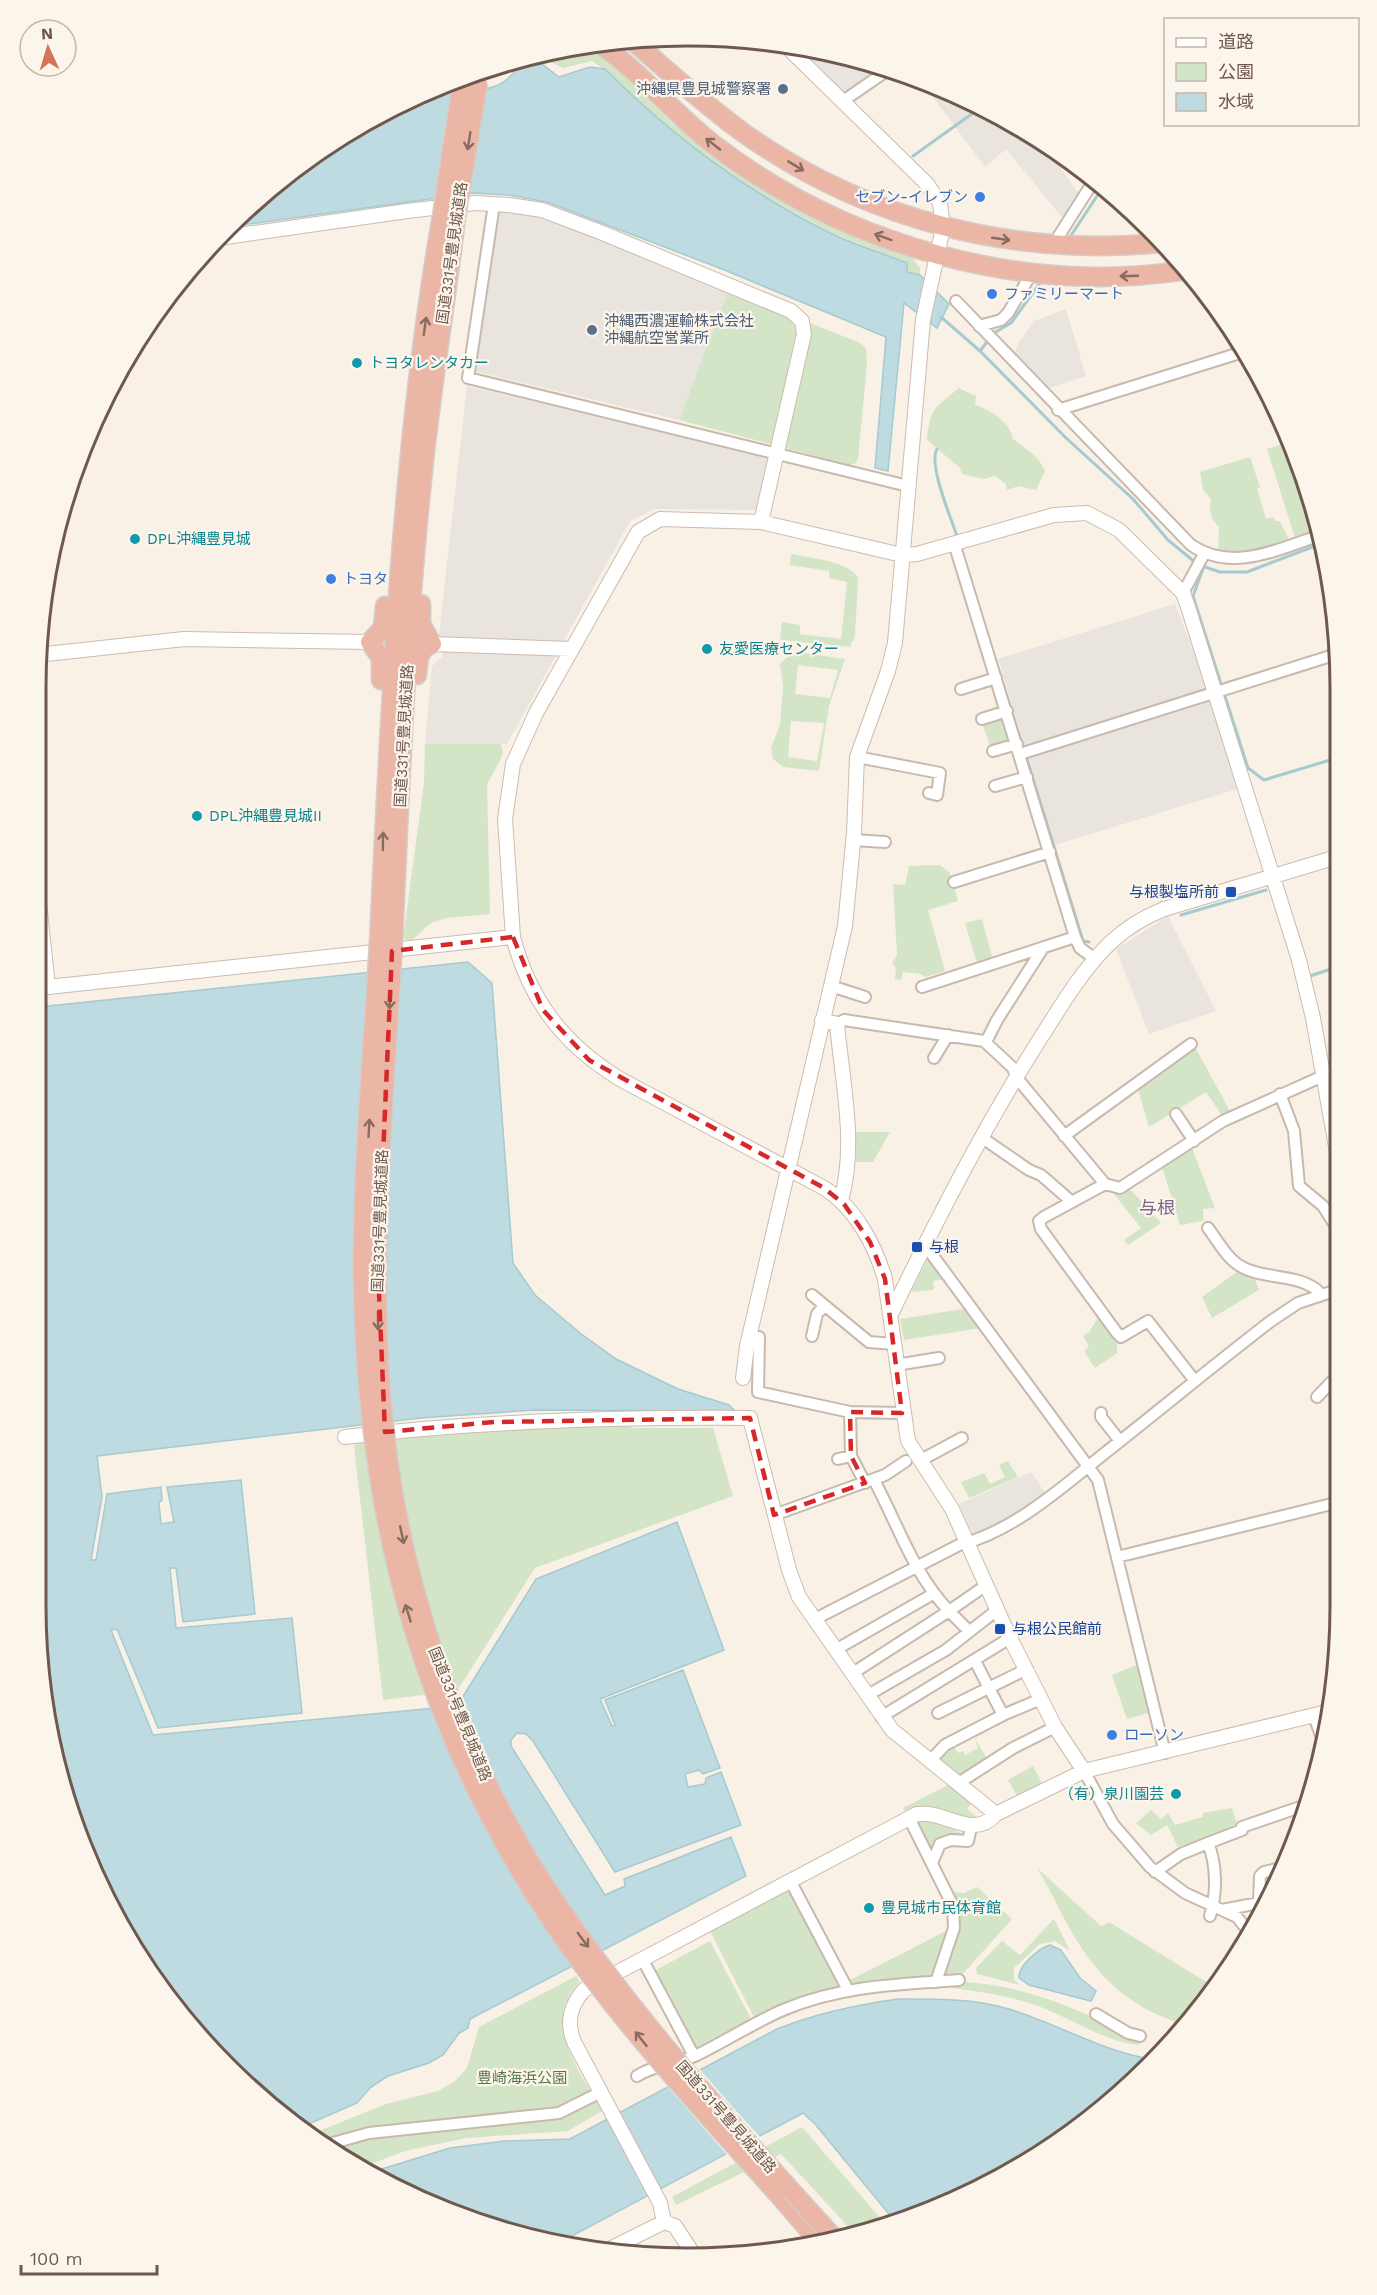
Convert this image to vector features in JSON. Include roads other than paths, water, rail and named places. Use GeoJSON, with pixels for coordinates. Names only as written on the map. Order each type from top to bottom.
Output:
{"type":"FeatureCollection","features":[{"type":"Feature","properties":{"kind":"highway"},"geometry":{"type":"LineString","coordinates":[[641,49],[736,127],[798,168],[862,200],[943,228],[989,237],[1053,245],[1112,246],[1150,244]]}},
{"type":"Feature","properties":{"kind":"highway"},"geometry":{"type":"LineString","coordinates":[[609,52],[712,144],[778,188],[854,226],[939,254],[1033,271],[1105,276],[1176,271]]}},
{"type":"Feature","properties":{"kind":"highway","name":"国道331号豊見城道路"},"geometry":{"type":"LineString","coordinates":[[470,85],[449,216],[428,304],[408,461],[386,942],[378,1270],[380,1381],[397,1509],[429,1637],[452,1701],[478,1761],[510,1825],[558,1906],[622,1993],[667,2049],[829,2233]]}},
{"type":"Feature","properties":{"kind":"highway","name":"国道331号豊見城道路"},"geometry":{"type":"LineString","coordinates":[[392,809],[404,704],[427,439],[449,265],[449,216]]}},
{"type":"Feature","properties":{"kind":"highway"},"geometry":{"type":"LineString","coordinates":[[392,809],[413,750],[420,652],[425,646],[432,644],[421,624],[421,614],[435,451],[448,349],[449,265]]}},
{"type":"Feature","properties":{"kind":"highway"},"geometry":{"type":"LineString","coordinates":[[392,809],[377,767],[381,658],[370,642],[383,628],[389,555],[408,461]]}},
{"type":"Feature","properties":{"kind":"highway","name":"国道331号豊見城道路"},"geometry":{"type":"LineString","coordinates":[[386,942],[368,1151],[364,1318],[378,1481],[391,1550],[417,1644],[474,1785],[499,1833],[546,1911],[577,1957],[648,2048],[814,2236]]}},
{"type":"Feature","properties":{"kind":"street"},"geometry":{"type":"LineString","coordinates":[[743,1378],[747,1346],[850,900],[857,757],[892,657],[923,320],[939,254],[944,215],[936,196],[796,56]]}},
{"type":"Feature","properties":{"kind":"street"},"geometry":{"type":"LineString","coordinates":[[843,101],[879,76]]}},
{"type":"Feature","properties":{"kind":"street"},"geometry":{"type":"LineString","coordinates":[[1053,245],[1089,188]]}},
{"type":"Feature","properties":{"kind":"street"},"geometry":{"type":"LineString","coordinates":[[234,236],[476,203],[542,210],[600,231],[797,315],[802,321],[804,334],[761,522]]}},
{"type":"Feature","properties":{"kind":"street"},"geometry":{"type":"LineString","coordinates":[[494,204],[468,378],[908,486]]}},
{"type":"Feature","properties":{"kind":"street"},"geometry":{"type":"LineString","coordinates":[[982,328],[1001,320],[1008,313],[1033,271]]}},
{"type":"Feature","properties":{"kind":"street"},"geometry":{"type":"LineString","coordinates":[[957,301],[1058,410],[1191,545],[1204,554],[1236,559],[1312,537]]}},
{"type":"Feature","properties":{"kind":"street"},"geometry":{"type":"LineString","coordinates":[[1058,410],[1236,354]]}},
{"type":"Feature","properties":{"kind":"street"},"geometry":{"type":"LineString","coordinates":[[1245,1926],[1241,1920],[1215,1911],[1155,1872],[1113,1824],[1055,1727],[985,1586],[949,1503],[908,1441],[902,1413],[885,1279],[870,1242],[841,1200],[789,1169],[620,1079],[576,1048],[553,1024],[534,993],[513,937],[505,819],[508,781],[527,730],[643,528],[660,519],[761,522],[902,555],[916,554],[1054,515],[1087,513],[1119,530],[1182,593],[1299,960],[1330,1113]]}},
{"type":"Feature","properties":{"kind":"street"},"geometry":{"type":"LineString","coordinates":[[954,543],[1075,937],[1080,948],[1095,959]]}},
{"type":"Feature","properties":{"kind":"street"},"geometry":{"type":"LineString","coordinates":[[1182,593],[1204,554]]}},
{"type":"Feature","properties":{"kind":"street"},"geometry":{"type":"LineString","coordinates":[[48,654],[184,639],[370,642]]}},
{"type":"Feature","properties":{"kind":"street"},"geometry":{"type":"LineString","coordinates":[[432,644],[572,649]]}},
{"type":"Feature","properties":{"kind":"street"},"geometry":{"type":"LineString","coordinates":[[993,751],[1018,749],[1215,693],[1329,656]]}},
{"type":"Feature","properties":{"kind":"street"},"geometry":{"type":"LineString","coordinates":[[961,689],[996,678]]}},
{"type":"Feature","properties":{"kind":"street"},"geometry":{"type":"LineString","coordinates":[[982,719],[1007,711]]}},
{"type":"Feature","properties":{"kind":"street"},"geometry":{"type":"LineString","coordinates":[[857,757],[940,773],[937,795],[929,794]]}},
{"type":"Feature","properties":{"kind":"street"},"geometry":{"type":"LineString","coordinates":[[995,786],[1027,777]]}},
{"type":"Feature","properties":{"kind":"street"},"geometry":{"type":"LineString","coordinates":[[853,840],[885,842]]}},
{"type":"Feature","properties":{"kind":"street"},"geometry":{"type":"LineString","coordinates":[[954,882],[1050,852]]}},
{"type":"Feature","properties":{"kind":"street"},"geometry":{"type":"LineString","coordinates":[[891,1314],[981,1137],[1016,1077],[1074,986],[1111,942],[1146,917],[1188,901],[1330,859]]}},
{"type":"Feature","properties":{"kind":"street"},"geometry":{"type":"LineString","coordinates":[[46,987],[513,937]]}},
{"type":"Feature","properties":{"kind":"street"},"geometry":{"type":"LineString","coordinates":[[922,987],[1075,937]]}},
{"type":"Feature","properties":{"kind":"street"},"geometry":{"type":"LineString","coordinates":[[986,1042],[996,1020],[1043,948]]}},
{"type":"Feature","properties":{"kind":"street"},"geometry":{"type":"LineString","coordinates":[[831,986],[865,997]]}},
{"type":"Feature","properties":{"kind":"street"},"geometry":{"type":"LineString","coordinates":[[822,1020],[837,1024],[844,1020],[986,1042],[1013,1068],[1016,1077],[1105,1184],[1120,1188],[1223,1121],[1323,1076]]}},
{"type":"Feature","properties":{"kind":"street"},"geometry":{"type":"LineString","coordinates":[[837,1024],[847,1145],[846,1178],[841,1200]]}},
{"type":"Feature","properties":{"kind":"street"},"geometry":{"type":"LineString","coordinates":[[934,1058],[948,1035]]}},
{"type":"Feature","properties":{"kind":"street"},"geometry":{"type":"LineString","coordinates":[[1064,1137],[1191,1044]]}},
{"type":"Feature","properties":{"kind":"street"},"geometry":{"type":"LineString","coordinates":[[1326,1091],[1330,1089]]}},
{"type":"Feature","properties":{"kind":"street"},"geometry":{"type":"LineString","coordinates":[[1280,1094],[1294,1131],[1299,1186],[1323,1206],[1330,1217]]}},
{"type":"Feature","properties":{"kind":"street"},"geometry":{"type":"LineString","coordinates":[[1176,1114],[1194,1140]]}},
{"type":"Feature","properties":{"kind":"street"},"geometry":{"type":"LineString","coordinates":[[981,1137],[1029,1170],[1041,1175],[1072,1202]]}},
{"type":"Feature","properties":{"kind":"street"},"geometry":{"type":"LineString","coordinates":[[1105,1184],[1039,1221],[1041,1229],[1121,1337],[1148,1321],[1196,1381]]}},
{"type":"Feature","properties":{"kind":"street"},"geometry":{"type":"LineString","coordinates":[[1208,1228],[1233,1261],[1243,1268],[1298,1282],[1321,1294]]}},
{"type":"Feature","properties":{"kind":"street"},"geometry":{"type":"LineString","coordinates":[[925,1245],[1098,1480],[1165,1754]]}},
{"type":"Feature","properties":{"kind":"street"},"geometry":{"type":"LineString","coordinates":[[885,1279],[904,1274],[914,1268]]}},
{"type":"Feature","properties":{"kind":"street"},"geometry":{"type":"LineString","coordinates":[[816,1623],[821,1616],[959,1545],[968,1543],[1018,1518],[1289,1309],[1330,1292]]}},
{"type":"Feature","properties":{"kind":"street"},"geometry":{"type":"LineString","coordinates":[[812,1295],[868,1342],[894,1344]]}},
{"type":"Feature","properties":{"kind":"street"},"geometry":{"type":"LineString","coordinates":[[812,1336],[817,1314],[824,1306]]}},
{"type":"Feature","properties":{"kind":"street"},"geometry":{"type":"LineString","coordinates":[[759,1337],[758,1392],[850,1412],[902,1413]]}},
{"type":"Feature","properties":{"kind":"street"},"geometry":{"type":"LineString","coordinates":[[896,1365],[939,1358]]}},
{"type":"Feature","properties":{"kind":"street"},"geometry":{"type":"LineString","coordinates":[[1317,1397],[1330,1383]]}},
{"type":"Feature","properties":{"kind":"street"},"geometry":{"type":"LineString","coordinates":[[850,1412],[851,1456],[869,1481],[915,1568],[933,1594],[969,1631]]}},
{"type":"Feature","properties":{"kind":"street"},"geometry":{"type":"LineString","coordinates":[[1101,1413],[1101,1417],[1120,1441]]}},
{"type":"Feature","properties":{"kind":"street"},"geometry":{"type":"LineString","coordinates":[[345,1437],[495,1422],[612,1417],[750,1418],[794,1585],[816,1623],[837,1649],[892,1731],[996,1814]]}},
{"type":"Feature","properties":{"kind":"street"},"geometry":{"type":"LineString","coordinates":[[921,1460],[962,1438]]}},
{"type":"Feature","properties":{"kind":"street"},"geometry":{"type":"LineString","coordinates":[[837,1459],[851,1456]]}},
{"type":"Feature","properties":{"kind":"street"},"geometry":{"type":"LineString","coordinates":[[774,1515],[869,1481],[906,1461]]}},
{"type":"Feature","properties":{"kind":"street"},"geometry":{"type":"LineString","coordinates":[[1117,1557],[1330,1504]]}},
{"type":"Feature","properties":{"kind":"street"},"geometry":{"type":"LineString","coordinates":[[852,1673],[985,1586]]}},
{"type":"Feature","properties":{"kind":"street"},"geometry":{"type":"LineString","coordinates":[[837,1649],[933,1594]]}},
{"type":"Feature","properties":{"kind":"street"},"geometry":{"type":"LineString","coordinates":[[867,1695],[946,1650],[997,1610]]}},
{"type":"Feature","properties":{"kind":"street"},"geometry":{"type":"LineString","coordinates":[[881,1717],[1010,1638]]}},
{"type":"Feature","properties":{"kind":"street"},"geometry":{"type":"LineString","coordinates":[[975,1661],[1003,1715]]}},
{"type":"Feature","properties":{"kind":"street"},"geometry":{"type":"LineString","coordinates":[[938,1713],[1027,1669]]}},
{"type":"Feature","properties":{"kind":"street"},"geometry":{"type":"LineString","coordinates":[[930,1761],[945,1745],[1003,1715],[1041,1699]]}},
{"type":"Feature","properties":{"kind":"street"},"geometry":{"type":"LineString","coordinates":[[664,2222],[664,2213],[656,2195],[574,2042],[570,2028],[571,2010],[584,1990],[917,1814],[933,1813],[959,1825],[988,1823],[996,1814],[1084,1772],[1321,1714]]}},
{"type":"Feature","properties":{"kind":"street"},"geometry":{"type":"LineString","coordinates":[[957,1784],[1013,1748],[1055,1727]]}},
{"type":"Feature","properties":{"kind":"street"},"geometry":{"type":"LineString","coordinates":[[1155,1872],[1181,1854],[1242,1830],[1242,1827],[1298,1808]]}},
{"type":"Feature","properties":{"kind":"street"},"geometry":{"type":"LineString","coordinates":[[912,1824],[951,1899],[954,1922],[936,1982]]}},
{"type":"Feature","properties":{"kind":"street"},"geometry":{"type":"LineString","coordinates":[[932,1863],[940,1844],[951,1840],[968,1840],[970,1833]]}},
{"type":"Feature","properties":{"kind":"street"},"geometry":{"type":"LineString","coordinates":[[1208,1843],[1215,1863],[1215,1911]]}},
{"type":"Feature","properties":{"kind":"street"},"geometry":{"type":"LineString","coordinates":[[1259,1899],[1260,1876],[1264,1872],[1274,1870]]}},
{"type":"Feature","properties":{"kind":"street"},"geometry":{"type":"LineString","coordinates":[[793,1886],[848,1990]]}},
{"type":"Feature","properties":{"kind":"street"},"geometry":{"type":"LineString","coordinates":[[1215,1911],[1257,1903]]}},
{"type":"Feature","properties":{"kind":"street"},"geometry":{"type":"LineString","coordinates":[[645,1964],[694,2056]]}},
{"type":"Feature","properties":{"kind":"street"},"geometry":{"type":"LineString","coordinates":[[637,2076],[651,2067],[694,2056],[783,2010],[848,1990],[884,1984],[958,1980]]}},
{"type":"Feature","properties":{"kind":"street"},"geometry":{"type":"LineString","coordinates":[[1095,2014],[1128,2033],[1140,2036]]}},
{"type":"Feature","properties":{"kind":"street"},"geometry":{"type":"LineString","coordinates":[[336,2142],[369,2133],[559,2113],[601,2092]]}},
{"type":"Feature","properties":{"kind":"street"},"geometry":{"type":"LineString","coordinates":[[619,2244],[664,2222],[675,2226],[689,2248]]}},
{"type":"Feature","properties":{"kind":"water"},"geometry":{"type":"Polygon","coordinates":[[[542,64],[559,77],[590,67],[605,69],[683,139],[739,180],[768,199],[830,233],[907,263],[907,272],[920,275],[949,304],[937,328],[904,303],[888,471],[875,468],[886,337],[722,269],[547,202],[509,195],[473,193],[246,225],[298,179],[368,133],[443,95],[455,91],[481,90],[499,85],[515,71],[542,64]]]}},
{"type":"Feature","properties":{"kind":"water"},"geometry":{"type":"Polygon","coordinates":[[[468,962],[492,983],[513,1263],[535,1295],[580,1333],[616,1359],[678,1389],[729,1405],[735,1411],[534,1410],[420,1418],[97,1456],[102,1497],[91,1560],[96,1560],[107,1494],[161,1487],[162,1500],[159,1503],[161,1524],[174,1522],[167,1487],[241,1480],[255,1614],[183,1622],[176,1568],[170,1568],[176,1628],[292,1618],[302,1713],[158,1728],[117,1629],[111,1630],[153,1735],[457,1706],[536,1579],[677,1522],[724,1650],[600,1699],[612,1726],[615,1725],[605,1700],[683,1670],[720,1768],[703,1774],[699,1770],[685,1774],[688,1787],[705,1784],[706,1778],[721,1772],[741,1825],[615,1872],[533,1741],[526,1734],[517,1733],[511,1740],[511,1746],[605,1895],[625,1886],[624,1879],[731,1837],[746,1876],[470,2019],[468,2028],[459,2033],[443,2055],[429,2063],[388,2076],[371,2087],[357,2103],[309,2124],[265,2089],[206,2030],[155,1963],[133,1928],[95,1852],[68,1773],[52,1690],[46,1606],[46,1006],[468,962]]]}},
{"type":"Feature","properties":{"kind":"water"},"geometry":{"type":"Polygon","coordinates":[[[1050,1945],[1061,1950],[1080,1978],[1096,1991],[1091,2001],[1029,1985],[1019,1978],[1022,1968],[1030,1958],[1050,1945]]]}},
{"type":"Feature","properties":{"kind":"water"},"geometry":{"type":"Polygon","coordinates":[[[898,1999],[954,2000],[995,2005],[1028,2015],[1100,2045],[1144,2057],[1112,2089],[1079,2116],[1010,2162],[934,2200],[890,2216],[815,2124],[803,2113],[570,2237],[522,2227],[443,2200],[381,2169],[450,2148],[504,2141],[570,2139],[777,2029],[807,2018],[898,1999]]]}},
{"type":"Feature","properties":{"kind":"waterway"},"geometry":{"type":"LineString","coordinates":[[913,156],[973,113]]}},
{"type":"Feature","properties":{"kind":"waterway"},"geometry":{"type":"LineString","coordinates":[[1070,237],[1098,195]]}},
{"type":"Feature","properties":{"kind":"waterway"},"geometry":{"type":"LineString","coordinates":[[980,351],[994,333],[1011,323],[1043,279]]}},
{"type":"Feature","properties":{"kind":"waterway"},"geometry":{"type":"LineString","coordinates":[[941,317],[980,351],[1065,437],[1133,499],[1168,540],[1196,563]]}},
{"type":"Feature","properties":{"kind":"waterway"},"geometry":{"type":"LineString","coordinates":[[937,449],[935,466],[957,536]]}},
{"type":"Feature","properties":{"kind":"waterway"},"geometry":{"type":"LineString","coordinates":[[1202,566],[1220,572],[1247,572],[1314,546]]}},
{"type":"Feature","properties":{"kind":"waterway"},"geometry":{"type":"LineString","coordinates":[[1204,566],[1193,596],[1222,687]]}},
{"type":"Feature","properties":{"kind":"waterway"},"geometry":{"type":"LineString","coordinates":[[987,634],[1021,741]]}},
{"type":"Feature","properties":{"kind":"waterway"},"geometry":{"type":"LineString","coordinates":[[1224,693],[1248,768],[1264,780],[1330,760]]}},
{"type":"Feature","properties":{"kind":"waterway"},"geometry":{"type":"LineString","coordinates":[[1026,756],[1083,941],[1089,942]]}},
{"type":"Feature","properties":{"kind":"waterway"},"geometry":{"type":"LineString","coordinates":[[1181,915],[1266,890]]}},
{"type":"Feature","properties":{"kind":"waterway"},"geometry":{"type":"LineString","coordinates":[[1310,976],[1330,969]]}},
{"type":"Feature","properties":{"kind":"place","name":"沖縄県豊見城警察署"},"geometry":{"type":"Point","coordinates":[783,89]}},
{"type":"Feature","properties":{"kind":"place","name":"セブン-イレブン"},"geometry":{"type":"Point","coordinates":[980,197]}},
{"type":"Feature","properties":{"kind":"place","name":"ファミリーマート"},"geometry":{"type":"Point","coordinates":[992,294]}},
{"type":"Feature","properties":{"kind":"place","name":"沖縄西濃運輸株式会社 沖縄航空営業所"},"geometry":{"type":"Point","coordinates":[592,330]}},
{"type":"Feature","properties":{"kind":"place","name":"トヨタレンタカー"},"geometry":{"type":"Point","coordinates":[357,363]}},
{"type":"Feature","properties":{"kind":"place","name":"DPL沖縄豊見城"},"geometry":{"type":"Point","coordinates":[135,539]}},
{"type":"Feature","properties":{"kind":"place","name":"トヨタ"},"geometry":{"type":"Point","coordinates":[331,579]}},
{"type":"Feature","properties":{"kind":"place","name":"友愛医療センター"},"geometry":{"type":"Point","coordinates":[707,649]}},
{"type":"Feature","properties":{"kind":"place","name":"DPL沖縄豊見城II"},"geometry":{"type":"Point","coordinates":[197,816]}},
{"type":"Feature","properties":{"kind":"place","name":"与根製塩所前"},"geometry":{"type":"Point","coordinates":[1231,892]}},
{"type":"Feature","properties":{"kind":"place","name":"与根"},"geometry":{"type":"Point","coordinates":[917,1247]}},
{"type":"Feature","properties":{"kind":"place","name":"与根公民館前"},"geometry":{"type":"Point","coordinates":[1000,1629]}},
{"type":"Feature","properties":{"kind":"place","name":"ローソン"},"geometry":{"type":"Point","coordinates":[1112,1735]}},
{"type":"Feature","properties":{"kind":"place","name":"（有）泉川園芸"},"geometry":{"type":"Point","coordinates":[1176,1794]}},
{"type":"Feature","properties":{"kind":"place","name":"豊見城市民体育館"},"geometry":{"type":"Point","coordinates":[869,1908]}},
{"type":"Feature","properties":{"kind":"district","name":"与根"},"geometry":{"type":"Point","coordinates":[1157,1207]}},
{"type":"Feature","properties":{"kind":"park label","name":"豊崎海浜公園"},"geometry":{"type":"Point","coordinates":[522,2078]}}]}
